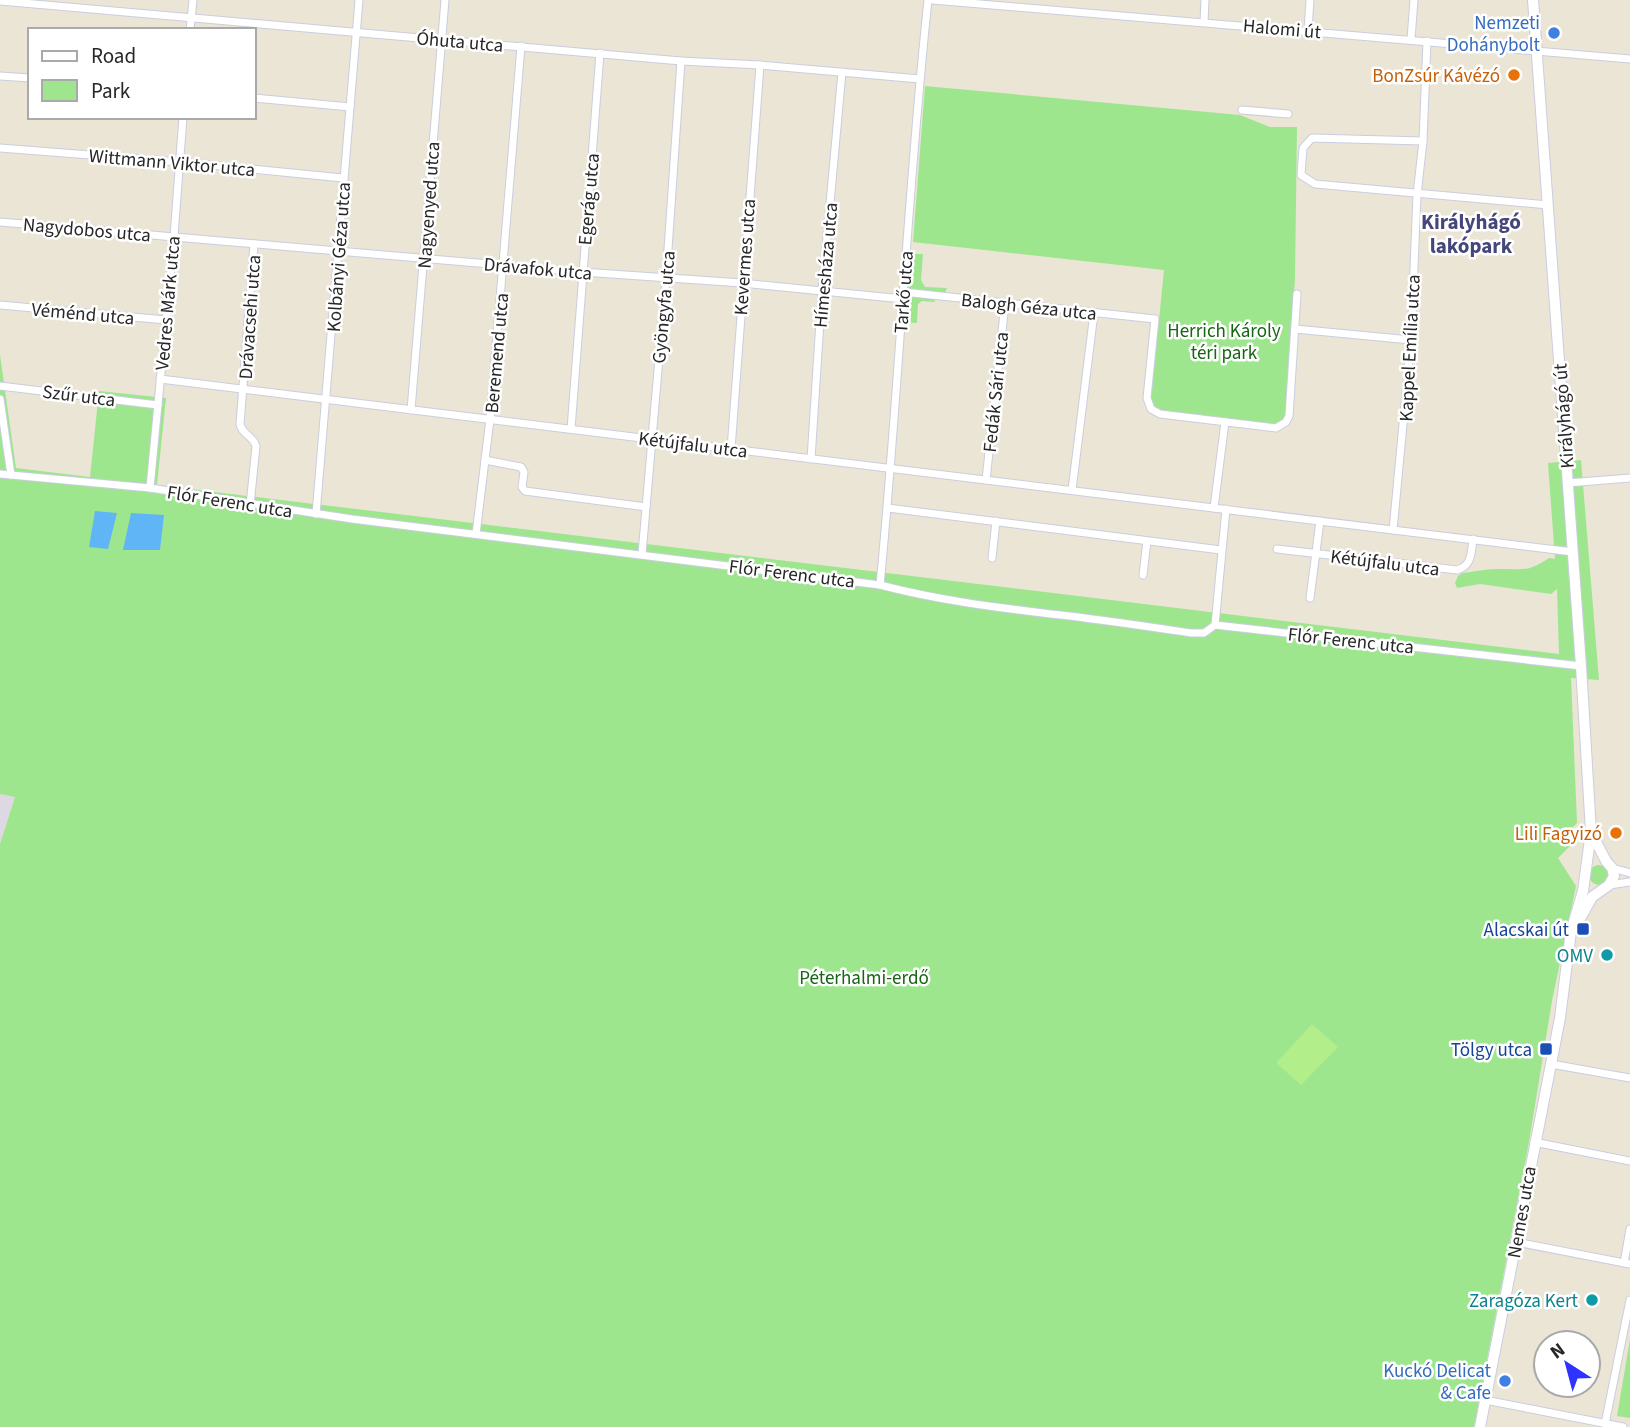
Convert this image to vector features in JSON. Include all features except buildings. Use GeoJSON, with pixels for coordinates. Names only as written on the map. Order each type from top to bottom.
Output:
{"type":"FeatureCollection","features":[{"type":"Feature","properties":{"kind":"street"},"geometry":{"type":"LineString","coordinates":[[190,28],[193,0]]}},
{"type":"Feature","properties":{"kind":"street","name":"Kolbányi Géza utca"},"geometry":{"type":"LineString","coordinates":[[316,514],[359,0]]}},
{"type":"Feature","properties":{"kind":"street","name":"Nagyenyed utca"},"geometry":{"type":"LineString","coordinates":[[411,410],[445,0]]}},
{"type":"Feature","properties":{"kind":"street","name":"Halomi út"},"geometry":{"type":"LineString","coordinates":[[931,0],[1630,59]]}},
{"type":"Feature","properties":{"kind":"street","name":"Tarkő utca"},"geometry":{"type":"LineString","coordinates":[[880,585],[892,468],[919,79],[931,0]]}},
{"type":"Feature","properties":{"kind":"street"},"geometry":{"type":"LineString","coordinates":[[1203,22],[1205,0]]}},
{"type":"Feature","properties":{"kind":"street"},"geometry":{"type":"LineString","coordinates":[[1308,30],[1310,0]]}},
{"type":"Feature","properties":{"kind":"street"},"geometry":{"type":"LineString","coordinates":[[1411,39],[1414,0]]}},
{"type":"Feature","properties":{"kind":"street","name":"Királyhágó út"},"geometry":{"type":"LineString","coordinates":[[1533,0],[1591,832],[1585,871]]}},
{"type":"Feature","properties":{"kind":"street","name":"Óhuta utca"},"geometry":{"type":"LineString","coordinates":[[0,1],[681,61],[919,79]]}},
{"type":"Feature","properties":{"kind":"street","name":"Kappel Emília utca"},"geometry":{"type":"LineString","coordinates":[[1393,530],[1411,340],[1427,41]]}},
{"type":"Feature","properties":{"kind":"street","name":"Beremend utca"},"geometry":{"type":"LineString","coordinates":[[476,534],[490,419],[521,46]]}},
{"type":"Feature","properties":{"kind":"street","name":"Egerág utca"},"geometry":{"type":"LineString","coordinates":[[571,429],[600,53]]}},
{"type":"Feature","properties":{"kind":"street","name":"Gyöngyfa utca"},"geometry":{"type":"LineString","coordinates":[[642,554],[666,278],[681,61]]}},
{"type":"Feature","properties":{"kind":"street","name":"Kevermes utca"},"geometry":{"type":"LineString","coordinates":[[731,449],[760,65]]}},
{"type":"Feature","properties":{"kind":"street","name":"Hímesháza utca"},"geometry":{"type":"LineString","coordinates":[[811,458],[822,291],[842,72]]}},
{"type":"Feature","properties":{"kind":"street"},"geometry":{"type":"LineString","coordinates":[[0,76],[28,78]]}},
{"type":"Feature","properties":{"kind":"street"},"geometry":{"type":"LineString","coordinates":[[256,97],[350,107]]}},
{"type":"Feature","properties":{"kind":"street"},"geometry":{"type":"LineString","coordinates":[[1242,110],[1289,114]]}},
{"type":"Feature","properties":{"kind":"street","name":"Vedres Márk utca"},"geometry":{"type":"LineString","coordinates":[[150,488],[183,119]]}},
{"type":"Feature","properties":{"kind":"street"},"geometry":{"type":"LineString","coordinates":[[1423,141],[1312,138],[1303,148],[1301,174],[1315,184],[1548,205]]}},
{"type":"Feature","properties":{"kind":"street","name":"Wittmann Viktor utca"},"geometry":{"type":"LineString","coordinates":[[0,148],[343,178]]}},
{"type":"Feature","properties":{"kind":"street","name":"Nagydobos utca"},"geometry":{"type":"LineString","coordinates":[[0,222],[174,236]]}},
{"type":"Feature","properties":{"kind":"street","name":"Drávafok utca"},"geometry":{"type":"LineString","coordinates":[[174,236],[424,259],[903,296]]}},
{"type":"Feature","properties":{"kind":"street","name":"Drávacsehi utca"},"geometry":{"type":"LineString","coordinates":[[250,505],[256,446],[240,427],[254,244]]}},
{"type":"Feature","properties":{"kind":"street"},"geometry":{"type":"LineString","coordinates":[[1214,508],[1226,422],[1276,428],[1286,422],[1289,416],[1297,294]]}},
{"type":"Feature","properties":{"kind":"street","name":"Balogh Géza utca"},"geometry":{"type":"LineString","coordinates":[[903,296],[1155,319],[1147,398],[1151,409],[1160,414],[1226,422]]}},
{"type":"Feature","properties":{"kind":"street","name":"Fedák Sári utca"},"geometry":{"type":"LineString","coordinates":[[986,480],[1005,304]]}},
{"type":"Feature","properties":{"kind":"street","name":"Véménd utca"},"geometry":{"type":"LineString","coordinates":[[0,305],[166,320]]}},
{"type":"Feature","properties":{"kind":"street"},"geometry":{"type":"LineString","coordinates":[[1073,490],[1094,313]]}},
{"type":"Feature","properties":{"kind":"street"},"geometry":{"type":"LineString","coordinates":[[1295,329],[1411,340]]}},
{"type":"Feature","properties":{"kind":"street","name":"Kétújfalu utca"},"geometry":{"type":"LineString","coordinates":[[160,379],[1573,552]]}},
{"type":"Feature","properties":{"kind":"street","name":"Szűr utca"},"geometry":{"type":"LineString","coordinates":[[0,386],[158,405]]}},
{"type":"Feature","properties":{"kind":"street"},"geometry":{"type":"LineString","coordinates":[[0,399],[11,475]]}},
{"type":"Feature","properties":{"kind":"street"},"geometry":{"type":"LineString","coordinates":[[485,460],[521,467],[524,472],[522,487],[525,491],[646,507]]}},
{"type":"Feature","properties":{"kind":"street","name":"Flór Ferenc utca"},"geometry":{"type":"LineString","coordinates":[[0,474],[150,488],[316,514],[880,585],[926,597],[1002,609],[1191,633],[1204,633],[1215,625],[1581,666]]}},
{"type":"Feature","properties":{"kind":"street"},"geometry":{"type":"LineString","coordinates":[[1568,483],[1630,478]]}},
{"type":"Feature","properties":{"kind":"street"},"geometry":{"type":"LineString","coordinates":[[888,508],[1221,550]]}},
{"type":"Feature","properties":{"kind":"street"},"geometry":{"type":"LineString","coordinates":[[1215,625],[1226,509]]}},
{"type":"Feature","properties":{"kind":"street","name":"Kétújfalu utca"},"geometry":{"type":"LineString","coordinates":[[1310,598],[1320,521]]}},
{"type":"Feature","properties":{"kind":"street"},"geometry":{"type":"LineString","coordinates":[[992,558],[996,522]]}},
{"type":"Feature","properties":{"kind":"street","name":"Kétújfalu utca"},"geometry":{"type":"LineString","coordinates":[[1277,549],[1457,570],[1465,568],[1469,563],[1473,539]]}},
{"type":"Feature","properties":{"kind":"street"},"geometry":{"type":"LineString","coordinates":[[1143,575],[1147,541]]}},
{"type":"Feature","properties":{"kind":"street","name":"Királyhágó út"},"geometry":{"type":"LineString","coordinates":[[1591,832],[1609,864]]}},
{"type":"Feature","properties":{"kind":"street"},"geometry":{"type":"LineString","coordinates":[[1630,873],[1594,860],[1585,871],[1588,885],[1605,887],[1630,882]]}},
{"type":"Feature","properties":{"kind":"street"},"geometry":{"type":"LineString","coordinates":[[1605,887],[1613,878],[1609,864]]}},
{"type":"Feature","properties":{"kind":"street","name":"Nemes utca"},"geometry":{"type":"LineString","coordinates":[[1480,1427],[1551,1064],[1571,931],[1583,891],[1585,871]]}},
{"type":"Feature","properties":{"kind":"street","name":"Nemes utca"},"geometry":{"type":"LineString","coordinates":[[1562,998],[1581,915],[1588,901],[1605,887]]}},
{"type":"Feature","properties":{"kind":"street"},"geometry":{"type":"LineString","coordinates":[[1551,1064],[1630,1078]]}},
{"type":"Feature","properties":{"kind":"street"},"geometry":{"type":"LineString","coordinates":[[1534,1142],[1630,1161]]}},
{"type":"Feature","properties":{"kind":"street"},"geometry":{"type":"LineString","coordinates":[[1516,1242],[1627,1264],[1630,1228]]}},
{"type":"Feature","properties":{"kind":"street"},"geometry":{"type":"LineString","coordinates":[[1605,1424],[1630,1300]]}},
{"type":"Feature","properties":{"kind":"street"},"geometry":{"type":"LineString","coordinates":[[1485,1400],[1594,1425],[1622,1427]]}},
{"type":"Feature","properties":{"kind":"shaded area"},"geometry":{"type":"Polygon","coordinates":[[[0,794],[15,797],[0,844],[0,794]]]}},
{"type":"Feature","properties":{"kind":"green space","name":"Herrich Károly téri park"},"geometry":{"type":"Polygon","coordinates":[[[925,86],[1240,115],[1270,127],[1297,127],[1295,278],[1286,414],[1281,421],[1274,424],[1160,410],[1154,407],[1151,399],[1164,270],[913,242],[925,86]]]}},
{"type":"Feature","properties":{"kind":"green space"},"geometry":{"type":"Polygon","coordinates":[[[908,254],[923,254],[921,280],[925,287],[947,288],[945,293],[906,290],[908,254]]]}},
{"type":"Feature","properties":{"kind":"green space"},"geometry":{"type":"Polygon","coordinates":[[[905,295],[934,298],[935,302],[922,301],[918,304],[917,323],[902,322],[905,295]]]}},
{"type":"Feature","properties":{"kind":"green space","name":"Péterhalmi-erdő"},"geometry":{"type":"Polygon","coordinates":[[[0,355],[16,468],[90,477],[99,391],[166,398],[157,485],[1559,654],[1557,589],[1551,594],[1480,584],[1457,588],[1455,583],[1462,573],[1524,569],[1549,558],[1555,559],[1548,463],[1581,460],[1599,680],[1571,678],[1577,823],[1571,829],[1576,840],[1558,858],[1576,886],[1552,1001],[1529,1142],[1474,1427],[0,1427],[0,844],[15,797],[0,794],[0,355]]]}},
{"type":"Feature","properties":{"kind":"green space"},"geometry":{"type":"Polygon","coordinates":[[[1599,865],[1606,868],[1609,875],[1606,882],[1599,885],[1592,882],[1589,875],[1592,868],[1599,865]]]}},
{"type":"Feature","properties":{"kind":"green space"},"geometry":{"type":"Polygon","coordinates":[[[1312,1024],[1338,1047],[1301,1085],[1276,1063],[1312,1024]]]}},
{"type":"Feature","properties":{"kind":"green space"},"geometry":{"type":"Polygon","coordinates":[[[1630,1339],[1630,1418],[1617,1416],[1630,1339]]]}},
{"type":"Feature","properties":{"kind":"water"},"geometry":{"type":"Polygon","coordinates":[[[95,511],[117,513],[108,549],[89,547],[95,511]]]}},
{"type":"Feature","properties":{"kind":"water"},"geometry":{"type":"Polygon","coordinates":[[[131,513],[164,515],[160,550],[123,550],[131,513]]]}},
{"type":"Feature","properties":{"kind":"place","name":"Nemzeti Dohánybolt"},"geometry":{"type":"Point","coordinates":[1554,33]}},
{"type":"Feature","properties":{"kind":"place","name":"BonZsúr Kávézó"},"geometry":{"type":"Point","coordinates":[1514,75]}},
{"type":"Feature","properties":{"kind":"place","name":"Lili Fagyizó"},"geometry":{"type":"Point","coordinates":[1616,833]}},
{"type":"Feature","properties":{"kind":"place","name":"Alacskai út"},"geometry":{"type":"Point","coordinates":[1583,929]}},
{"type":"Feature","properties":{"kind":"place","name":"OMV"},"geometry":{"type":"Point","coordinates":[1607,955]}},
{"type":"Feature","properties":{"kind":"place","name":"Tölgy utca"},"geometry":{"type":"Point","coordinates":[1546,1049]}},
{"type":"Feature","properties":{"kind":"place","name":"Zaragóza Kert"},"geometry":{"type":"Point","coordinates":[1592,1300]}},
{"type":"Feature","properties":{"kind":"place","name":"Kuckó Delicat & Cafe"},"geometry":{"type":"Point","coordinates":[1505,1381]}},
{"type":"Feature","properties":{"kind":"district","name":"Királyhágó lakópark"},"geometry":{"type":"Point","coordinates":[1471,234]}}]}
